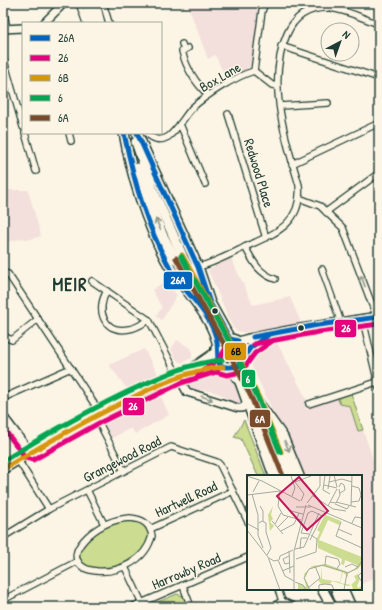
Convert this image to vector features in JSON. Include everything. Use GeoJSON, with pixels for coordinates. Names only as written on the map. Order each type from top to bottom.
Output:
{"type":"FeatureCollection","features":[{"type":"Feature","properties":{"kind":"highway"},"geometry":{"type":"LineString","coordinates":[[87,3],[92,22]]}},
{"type":"Feature","properties":{"kind":"highway"},"geometry":{"type":"LineString","coordinates":[[94,3],[100,22]]}},
{"type":"Feature","properties":{"kind":"highway"},"geometry":{"type":"LineString","coordinates":[[124,134],[149,202],[179,257],[152,188],[133,134]]}},
{"type":"Feature","properties":{"kind":"highway"},"geometry":{"type":"LineString","coordinates":[[124,134],[129,160],[144,212],[167,260],[211,325],[216,349],[216,359],[233,372],[240,382],[274,475]]}},
{"type":"Feature","properties":{"kind":"highway"},"geometry":{"type":"LineString","coordinates":[[137,134],[198,267],[210,303],[230,339]]}},
{"type":"Feature","properties":{"kind":"highway"},"geometry":{"type":"LineString","coordinates":[[193,300],[186,279],[193,269],[198,267]]}},
{"type":"Feature","properties":{"kind":"highway"},"geometry":{"type":"LineString","coordinates":[[239,342],[256,336],[267,336],[339,323],[378,318]]}},
{"type":"Feature","properties":{"kind":"highway"},"geometry":{"type":"LineString","coordinates":[[182,374],[212,366],[233,368],[240,364],[250,348],[267,336]]}},
{"type":"Feature","properties":{"kind":"highway"},"geometry":{"type":"LineString","coordinates":[[3,469],[98,416],[182,374],[216,349],[225,340],[230,339],[239,342],[243,346],[245,355]]}},
{"type":"Feature","properties":{"kind":"highway"},"geometry":{"type":"LineString","coordinates":[[240,364],[248,384],[267,417],[283,437],[299,475]]}},
{"type":"Feature","properties":{"kind":"highway"},"geometry":{"type":"LineString","coordinates":[[282,475],[278,453],[290,475]]}},
{"type":"Feature","properties":{"kind":"highway"},"geometry":{"type":"LineString","coordinates":[[323,590],[332,607]]}},
{"type":"Feature","properties":{"kind":"highway"},"geometry":{"type":"LineString","coordinates":[[328,590],[335,607]]}},
{"type":"Feature","properties":{"kind":"highway"},"geometry":{"type":"LineString","coordinates":[[336,590],[343,607]]}},
{"type":"Feature","properties":{"kind":"highway"},"geometry":{"type":"LineString","coordinates":[[343,590],[351,607]]}},
{"type":"Feature","properties":{"kind":"street"},"geometry":{"type":"LineString","coordinates":[[45,22],[64,3]]}},
{"type":"Feature","properties":{"kind":"street"},"geometry":{"type":"LineString","coordinates":[[79,3],[86,22]]}},
{"type":"Feature","properties":{"kind":"street"},"geometry":{"type":"LineString","coordinates":[[103,3],[109,22]]}},
{"type":"Feature","properties":{"kind":"street","name":"Box Lane"},"geometry":{"type":"LineString","coordinates":[[147,134],[156,140],[163,140],[173,133],[192,108],[208,95],[245,74],[254,71],[262,11],[265,3]]}},
{"type":"Feature","properties":{"kind":"street"},"geometry":{"type":"LineString","coordinates":[[3,7],[5,29],[22,28]]}},
{"type":"Feature","properties":{"kind":"street"},"geometry":{"type":"LineString","coordinates":[[198,267],[266,238],[285,226],[293,216],[299,198],[299,185],[292,164],[277,86],[282,46],[294,21],[306,12],[330,8],[341,10],[379,24]]}},
{"type":"Feature","properties":{"kind":"street"},"geometry":{"type":"LineString","coordinates":[[182,44],[186,49],[182,51],[186,65],[208,95]]}},
{"type":"Feature","properties":{"kind":"street"},"geometry":{"type":"LineString","coordinates":[[282,46],[379,78]]}},
{"type":"Feature","properties":{"kind":"street"},"geometry":{"type":"LineString","coordinates":[[3,57],[22,123]]}},
{"type":"Feature","properties":{"kind":"street"},"geometry":{"type":"LineString","coordinates":[[254,71],[272,85],[277,86]]}},
{"type":"Feature","properties":{"kind":"street"},"geometry":{"type":"LineString","coordinates":[[280,106],[328,103]]}},
{"type":"Feature","properties":{"kind":"street","name":"Redwood Place"},"geometry":{"type":"LineString","coordinates":[[228,114],[266,238]]}},
{"type":"Feature","properties":{"kind":"street"},"geometry":{"type":"LineString","coordinates":[[292,164],[379,123]]}},
{"type":"Feature","properties":{"kind":"street"},"geometry":{"type":"LineString","coordinates":[[180,124],[205,180]]}},
{"type":"Feature","properties":{"kind":"street"},"geometry":{"type":"LineString","coordinates":[[25,134],[36,171]]}},
{"type":"Feature","properties":{"kind":"street"},"geometry":{"type":"LineString","coordinates":[[69,134],[71,142]]}},
{"type":"Feature","properties":{"kind":"street"},"geometry":{"type":"LineString","coordinates":[[326,212],[379,173]]}},
{"type":"Feature","properties":{"kind":"street"},"geometry":{"type":"LineString","coordinates":[[299,198],[311,202],[326,212],[343,228],[378,318]]}},
{"type":"Feature","properties":{"kind":"street"},"geometry":{"type":"LineString","coordinates":[[245,247],[256,268],[267,276],[275,279]]}},
{"type":"Feature","properties":{"kind":"street"},"geometry":{"type":"LineString","coordinates":[[322,269],[339,317],[339,323]]}},
{"type":"Feature","properties":{"kind":"street"},"geometry":{"type":"LineString","coordinates":[[3,273],[8,274],[71,368],[98,416],[124,471]]}},
{"type":"Feature","properties":{"kind":"street"},"geometry":{"type":"LineString","coordinates":[[92,281],[149,320],[182,374],[188,392],[238,408],[242,408],[248,402]]}},
{"type":"Feature","properties":{"kind":"street"},"geometry":{"type":"LineString","coordinates":[[107,291],[102,298],[102,312],[110,326],[120,330],[130,329],[149,320]]}},
{"type":"Feature","properties":{"kind":"street"},"geometry":{"type":"LineString","coordinates":[[3,336],[12,340],[38,319]]}},
{"type":"Feature","properties":{"kind":"street"},"geometry":{"type":"LineString","coordinates":[[309,404],[378,385],[363,320]]}},
{"type":"Feature","properties":{"kind":"street"},"geometry":{"type":"LineString","coordinates":[[3,398],[71,368]]}},
{"type":"Feature","properties":{"kind":"street"},"geometry":{"type":"LineString","coordinates":[[3,416],[30,453]]}},
{"type":"Feature","properties":{"kind":"street"},"geometry":{"type":"LineString","coordinates":[[253,416],[260,419],[267,417]]}},
{"type":"Feature","properties":{"kind":"street","name":"Grangewood Road"},"geometry":{"type":"LineString","coordinates":[[3,537],[49,510],[171,447],[175,447],[217,462],[220,465],[247,520]]}},
{"type":"Feature","properties":{"kind":"street"},"geometry":{"type":"LineString","coordinates":[[18,460],[49,510]]}},
{"type":"Feature","properties":{"kind":"street"},"geometry":{"type":"LineString","coordinates":[[87,490],[104,524]]}},
{"type":"Feature","properties":{"kind":"street","name":"Hartwell Road"},"geometry":{"type":"LineString","coordinates":[[150,529],[233,491]]}},
{"type":"Feature","properties":{"kind":"street","name":"Hartwell Road"},"geometry":{"type":"LineString","coordinates":[[136,519],[147,524],[152,536],[148,547],[138,558],[114,571],[92,572],[82,567],[78,561],[78,552],[82,542],[104,524],[117,520],[136,519]]}},
{"type":"Feature","properties":{"kind":"street","name":"Harrowby Road"},"geometry":{"type":"LineString","coordinates":[[132,607],[247,557]]}},
{"type":"Feature","properties":{"kind":"street"},"geometry":{"type":"LineString","coordinates":[[3,600],[78,561]]}},
{"type":"Feature","properties":{"kind":"street"},"geometry":{"type":"LineString","coordinates":[[125,566],[142,603]]}},
{"type":"Feature","properties":{"kind":"street"},"geometry":{"type":"LineString","coordinates":[[183,586],[191,607]]}},
{"type":"Feature","properties":{"kind":"street"},"geometry":{"type":"LineString","coordinates":[[278,590],[282,602]]}},
{"type":"Feature","properties":{"kind":"street"},"geometry":{"type":"LineString","coordinates":[[272,607],[282,602],[294,606]]}},
{"type":"Feature","properties":{"kind":"shaded area"},"geometry":{"type":"Polygon","coordinates":[[[187,3],[261,3],[251,63],[248,68],[227,80],[215,55],[208,59],[187,3]]]}},
{"type":"Feature","properties":{"kind":"shaded area"},"geometry":{"type":"Polygon","coordinates":[[[3,190],[28,190],[41,236],[28,240],[24,238],[3,243],[3,190]]]}},
{"type":"Feature","properties":{"kind":"shaded area"},"geometry":{"type":"Polygon","coordinates":[[[231,258],[253,305],[290,297],[301,323],[273,330],[243,332],[237,331],[233,328],[208,270],[231,258]]]}},
{"type":"Feature","properties":{"kind":"shaded area"},"geometry":{"type":"Polygon","coordinates":[[[165,281],[177,295],[162,320],[156,316],[162,308],[152,290],[165,281]]]}},
{"type":"Feature","properties":{"kind":"shaded area"},"geometry":{"type":"Polygon","coordinates":[[[275,339],[309,404],[305,407],[306,409],[337,397],[343,404],[350,406],[358,431],[363,430],[379,477],[379,581],[377,577],[362,584],[362,475],[305,475],[287,432],[277,420],[252,367],[254,355],[275,339]]]}},
{"type":"Feature","properties":{"kind":"shaded area"},"geometry":{"type":"Polygon","coordinates":[[[177,340],[190,348],[192,358],[181,363],[176,359],[171,349],[177,340]]]}},
{"type":"Feature","properties":{"kind":"shaded area"},"geometry":{"type":"Polygon","coordinates":[[[144,349],[158,374],[128,390],[109,365],[144,349]]]}},
{"type":"Feature","properties":{"kind":"shaded area"},"geometry":{"type":"Polygon","coordinates":[[[221,368],[226,371],[235,382],[242,399],[239,404],[234,404],[222,395],[211,391],[189,389],[186,385],[187,381],[197,376],[221,368]]]}},
{"type":"Feature","properties":{"kind":"shaded area"},"geometry":{"type":"Polygon","coordinates":[[[160,394],[169,415],[135,434],[131,428],[112,438],[105,425],[106,422],[160,394]]]}},
{"type":"Feature","properties":{"kind":"green space"},"geometry":{"type":"Polygon","coordinates":[[[351,393],[363,430],[358,431],[350,406],[340,404],[337,397],[351,393]]]}},
{"type":"Feature","properties":{"kind":"green space"},"geometry":{"type":"Polygon","coordinates":[[[244,420],[266,475],[258,475],[241,439],[234,437],[244,420]]]}},
{"type":"Feature","properties":{"kind":"green space"},"geometry":{"type":"Polygon","coordinates":[[[124,521],[140,522],[148,531],[149,535],[147,544],[140,553],[131,560],[119,566],[107,569],[95,569],[85,565],[79,557],[84,543],[89,537],[102,529],[124,521]]]}},
{"type":"Feature","properties":{"kind":"green space"},"geometry":{"type":"Polygon","coordinates":[[[177,594],[183,596],[188,607],[146,607],[177,594]]]}},
{"type":"Feature","properties":{"kind":"tunnel"},"geometry":{"type":"LineString","coordinates":[[182,255],[207,300]]}},
{"type":"Feature","properties":{"kind":"tunnel"},"geometry":{"type":"LineString","coordinates":[[175,259],[189,286]]}},
{"type":"Feature","properties":{"kind":"tunnel"},"geometry":{"type":"LineString","coordinates":[[226,334],[244,368]]}},
{"type":"Feature","properties":{"kind":"tunnel"},"geometry":{"type":"LineString","coordinates":[[218,337],[238,373]]}},
{"type":"Feature","properties":{"kind":"tunnel"},"geometry":{"type":"LineString","coordinates":[[245,388],[274,455]]}},
{"type":"Feature","properties":{"kind":"tunnel"},"geometry":{"type":"LineString","coordinates":[[268,420],[281,452]]}},
{"type":"Feature","properties":{"kind":"transit line","name":"26A"},"geometry":{"type":"LineString","coordinates":[[124,134],[137,188],[157,242],[165,260],[175,276],[211,324],[215,333],[219,363],[224,367],[238,366],[250,348],[267,336]]}},
{"type":"Feature","properties":{"kind":"transit line","name":"26A"},"geometry":{"type":"LineString","coordinates":[[137,134],[198,267],[210,303],[230,339],[238,341]]}},
{"type":"Feature","properties":{"kind":"transit line","name":"6B"},"geometry":{"type":"LineString","coordinates":[[182,255],[235,350],[258,396],[281,452]]}},
{"type":"Feature","properties":{"kind":"transit line","name":"6"},"geometry":{"type":"LineString","coordinates":[[181,256],[235,352],[258,398],[280,452]]}},
{"type":"Feature","properties":{"kind":"transit line","name":"6A"},"geometry":{"type":"LineString","coordinates":[[176,258],[229,353],[252,399],[283,475]]}},
{"type":"Feature","properties":{"kind":"transit line","name":"26A"},"geometry":{"type":"LineString","coordinates":[[253,337],[318,325],[379,317]]}},
{"type":"Feature","properties":{"kind":"transit line","name":"26"},"geometry":{"type":"LineString","coordinates":[[254,344],[319,332],[379,324]]}},
{"type":"Feature","properties":{"kind":"transit line","name":"26"},"geometry":{"type":"LineString","coordinates":[[3,428],[26,458],[33,460],[99,423],[181,383],[216,372],[227,375],[241,372],[255,353],[271,342]]}},
{"type":"Feature","properties":{"kind":"transit line","name":"26"},"geometry":{"type":"LineString","coordinates":[[198,374],[220,358],[226,348],[230,346],[236,348]]}},
{"type":"Feature","properties":{"kind":"transit line","name":"6"},"geometry":{"type":"LineString","coordinates":[[3,461],[77,418],[147,383],[171,372],[196,364],[222,360]]}},
{"type":"Feature","properties":{"kind":"transit line","name":"6B"},"geometry":{"type":"LineString","coordinates":[[3,469],[79,425],[149,389],[197,371],[223,367]]}},
{"type":"Feature","properties":{"kind":"district","name":"MEIR"},"geometry":{"type":"Point","coordinates":[70,285]}}]}
